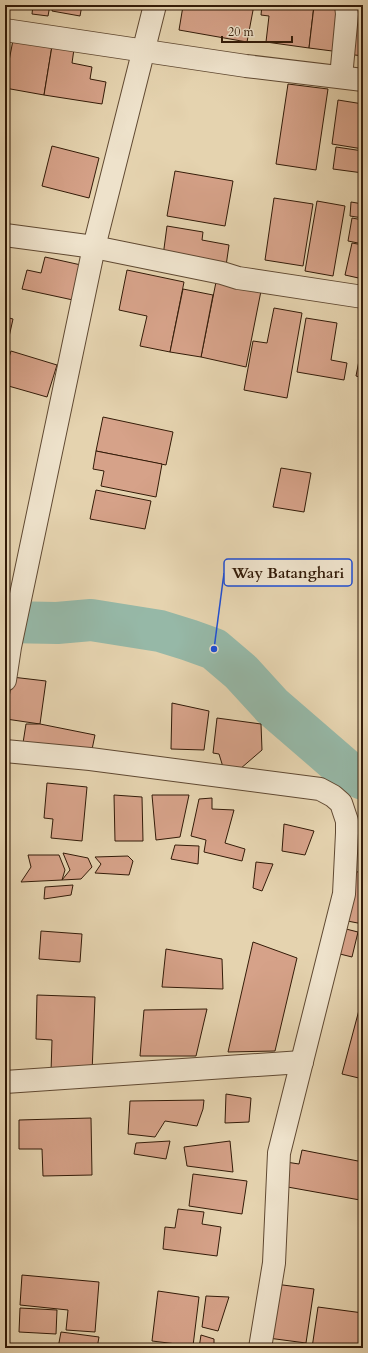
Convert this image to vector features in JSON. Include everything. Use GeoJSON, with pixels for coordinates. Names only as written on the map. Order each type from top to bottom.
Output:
{"type":"FeatureCollection","features":[{"type":"Feature","properties":{"kind":"street"},"geometry":{"type":"LineString","coordinates":[[5,680],[10,647],[94,247],[154,5]]}},
{"type":"Feature","properties":{"kind":"street"},"geometry":{"type":"LineString","coordinates":[[340,77],[348,14],[346,5]]}},
{"type":"Feature","properties":{"kind":"street"},"geometry":{"type":"LineString","coordinates":[[5,30],[246,66],[363,80]]}},
{"type":"Feature","properties":{"kind":"street"},"geometry":{"type":"LineString","coordinates":[[5,235],[94,247],[222,272],[238,278],[363,297]]}},
{"type":"Feature","properties":{"kind":"street"},"geometry":{"type":"LineString","coordinates":[[5,751],[90,759],[320,788],[341,803],[347,821],[344,894],[279,1153],[274,1263],[260,1348]]}},
{"type":"Feature","properties":{"kind":"street"},"geometry":{"type":"LineString","coordinates":[[5,1082],[302,1062]]}},
{"type":"Feature","properties":{"kind":"building"},"geometry":{"type":"Polygon","coordinates":[[[33,5],[50,5],[48,16],[32,14],[33,5]]]}},
{"type":"Feature","properties":{"kind":"building"},"geometry":{"type":"Polygon","coordinates":[[[53,5],[82,5],[80,16],[52,11],[53,5]]]}},
{"type":"Feature","properties":{"kind":"building"},"geometry":{"type":"Polygon","coordinates":[[[198,5],[254,5],[247,42],[179,30],[183,6],[198,9],[198,5]]]}},
{"type":"Feature","properties":{"kind":"building"},"geometry":{"type":"Polygon","coordinates":[[[262,5],[314,5],[309,48],[266,42],[269,16],[261,15],[262,5]]]}},
{"type":"Feature","properties":{"kind":"building"},"geometry":{"type":"Polygon","coordinates":[[[353,5],[363,5],[363,56],[347,54],[353,5]]]}},
{"type":"Feature","properties":{"kind":"building"},"geometry":{"type":"Polygon","coordinates":[[[314,6],[345,10],[340,52],[309,48],[314,6]]]}},
{"type":"Feature","properties":{"kind":"building"},"geometry":{"type":"Polygon","coordinates":[[[13,40],[52,46],[44,95],[5,88],[5,60],[9,61],[13,40]]]}},
{"type":"Feature","properties":{"kind":"building"},"geometry":{"type":"Polygon","coordinates":[[[52,46],[74,49],[72,63],[92,67],[90,79],[106,82],[102,104],[44,95],[52,46]]]}},
{"type":"Feature","properties":{"kind":"building"},"geometry":{"type":"Polygon","coordinates":[[[288,84],[328,89],[316,170],[276,164],[288,84]]]}},
{"type":"Feature","properties":{"kind":"building"},"geometry":{"type":"Polygon","coordinates":[[[338,100],[363,104],[363,149],[332,144],[338,100]]]}},
{"type":"Feature","properties":{"kind":"building"},"geometry":{"type":"Polygon","coordinates":[[[52,146],[99,158],[89,198],[42,186],[52,146]]]}},
{"type":"Feature","properties":{"kind":"building"},"geometry":{"type":"Polygon","coordinates":[[[336,147],[363,151],[363,173],[333,169],[336,147]]]}},
{"type":"Feature","properties":{"kind":"building"},"geometry":{"type":"Polygon","coordinates":[[[175,171],[233,181],[225,226],[167,216],[175,171]]]}},
{"type":"Feature","properties":{"kind":"building"},"geometry":{"type":"Polygon","coordinates":[[[274,198],[313,204],[303,266],[265,260],[274,198]]]}},
{"type":"Feature","properties":{"kind":"building"},"geometry":{"type":"Polygon","coordinates":[[[317,201],[345,206],[333,276],[305,271],[317,201]]]}},
{"type":"Feature","properties":{"kind":"building"},"geometry":{"type":"Polygon","coordinates":[[[351,202],[363,204],[363,218],[350,216],[351,202]]]}},
{"type":"Feature","properties":{"kind":"building"},"geometry":{"type":"Polygon","coordinates":[[[352,218],[363,220],[363,244],[348,241],[352,218]]]}},
{"type":"Feature","properties":{"kind":"building"},"geometry":{"type":"Polygon","coordinates":[[[167,226],[203,232],[202,240],[229,245],[226,266],[163,256],[167,226]]]}},
{"type":"Feature","properties":{"kind":"building"},"geometry":{"type":"Polygon","coordinates":[[[352,243],[363,245],[363,279],[345,275],[352,243]]]}},
{"type":"Feature","properties":{"kind":"building"},"geometry":{"type":"Polygon","coordinates":[[[45,257],[81,265],[73,300],[22,289],[27,270],[41,273],[45,257]]]}},
{"type":"Feature","properties":{"kind":"building"},"geometry":{"type":"Polygon","coordinates":[[[127,270],[184,282],[170,352],[140,346],[147,316],[119,310],[127,270]]]}},
{"type":"Feature","properties":{"kind":"building"},"geometry":{"type":"Polygon","coordinates":[[[216,282],[261,291],[246,367],[201,357],[216,282]]]}},
{"type":"Feature","properties":{"kind":"building"},"geometry":{"type":"Polygon","coordinates":[[[183,289],[213,295],[201,357],[170,352],[183,289]]]}},
{"type":"Feature","properties":{"kind":"building"},"geometry":{"type":"Polygon","coordinates":[[[274,308],[302,313],[287,398],[244,390],[253,341],[267,343],[274,308]]]}},
{"type":"Feature","properties":{"kind":"building"},"geometry":{"type":"Polygon","coordinates":[[[5,317],[13,319],[5,355],[5,317]]]}},
{"type":"Feature","properties":{"kind":"building"},"geometry":{"type":"Polygon","coordinates":[[[306,318],[337,323],[331,360],[347,363],[344,380],[297,372],[306,318]]]}},
{"type":"Feature","properties":{"kind":"building"},"geometry":{"type":"Polygon","coordinates":[[[363,345],[363,378],[356,376],[363,345]]]}},
{"type":"Feature","properties":{"kind":"building"},"geometry":{"type":"Polygon","coordinates":[[[11,351],[57,365],[47,397],[5,385],[5,370],[11,351]]]}},
{"type":"Feature","properties":{"kind":"building"},"geometry":{"type":"Polygon","coordinates":[[[103,417],[173,432],[166,465],[96,451],[103,417]]]}},
{"type":"Feature","properties":{"kind":"building"},"geometry":{"type":"Polygon","coordinates":[[[96,451],[162,464],[156,497],[101,486],[104,471],[93,469],[96,451]]]}},
{"type":"Feature","properties":{"kind":"building"},"geometry":{"type":"Polygon","coordinates":[[[281,468],[311,473],[304,512],[273,507],[281,468]]]}},
{"type":"Feature","properties":{"kind":"building"},"geometry":{"type":"Polygon","coordinates":[[[96,490],[151,501],[145,529],[90,519],[96,490]]]}},
{"type":"Feature","properties":{"kind":"building"},"geometry":{"type":"Polygon","coordinates":[[[12,677],[46,681],[40,724],[6,719],[12,677]]]}},
{"type":"Feature","properties":{"kind":"building"},"geometry":{"type":"Polygon","coordinates":[[[172,703],[209,711],[204,750],[171,749],[172,703]]]}},
{"type":"Feature","properties":{"kind":"building"},"geometry":{"type":"Polygon","coordinates":[[[217,718],[261,724],[262,750],[240,769],[223,767],[219,754],[213,753],[217,718]]]}},
{"type":"Feature","properties":{"kind":"building"},"geometry":{"type":"Polygon","coordinates":[[[26,724],[40,724],[95,735],[90,759],[23,743],[26,724]]]}},
{"type":"Feature","properties":{"kind":"building"},"geometry":{"type":"Polygon","coordinates":[[[47,783],[87,787],[82,841],[51,838],[53,819],[44,818],[47,783]]]}},
{"type":"Feature","properties":{"kind":"building"},"geometry":{"type":"Polygon","coordinates":[[[114,795],[142,797],[143,841],[115,841],[114,795]]]}},
{"type":"Feature","properties":{"kind":"building"},"geometry":{"type":"Polygon","coordinates":[[[152,795],[189,795],[180,837],[156,840],[152,795]]]}},
{"type":"Feature","properties":{"kind":"building"},"geometry":{"type":"Polygon","coordinates":[[[212,798],[212,809],[234,810],[225,843],[245,849],[242,861],[204,852],[206,840],[191,836],[199,799],[212,798]]]}},
{"type":"Feature","properties":{"kind":"building"},"geometry":{"type":"Polygon","coordinates":[[[284,824],[314,831],[305,855],[282,851],[284,824]]]}},
{"type":"Feature","properties":{"kind":"building"},"geometry":{"type":"Polygon","coordinates":[[[175,845],[199,846],[198,864],[171,859],[175,845]]]}},
{"type":"Feature","properties":{"kind":"building"},"geometry":{"type":"Polygon","coordinates":[[[63,853],[88,858],[92,867],[81,879],[62,880],[70,870],[63,853]]]}},
{"type":"Feature","properties":{"kind":"building"},"geometry":{"type":"Polygon","coordinates":[[[28,855],[59,855],[65,870],[62,880],[21,882],[31,867],[28,855]]]}},
{"type":"Feature","properties":{"kind":"building"},"geometry":{"type":"Polygon","coordinates":[[[128,856],[133,861],[129,875],[95,873],[101,864],[95,857],[128,856]]]}},
{"type":"Feature","properties":{"kind":"building"},"geometry":{"type":"Polygon","coordinates":[[[256,862],[273,864],[262,891],[253,888],[256,862]]]}},
{"type":"Feature","properties":{"kind":"building"},"geometry":{"type":"Polygon","coordinates":[[[348,870],[363,873],[363,924],[342,920],[348,870]]]}},
{"type":"Feature","properties":{"kind":"building"},"geometry":{"type":"Polygon","coordinates":[[[73,885],[71,895],[44,899],[45,887],[73,885]]]}},
{"type":"Feature","properties":{"kind":"building"},"geometry":{"type":"Polygon","coordinates":[[[338,927],[358,932],[352,957],[332,952],[338,927]]]}},
{"type":"Feature","properties":{"kind":"building"},"geometry":{"type":"Polygon","coordinates":[[[41,931],[82,934],[80,962],[39,959],[41,931]]]}},
{"type":"Feature","properties":{"kind":"building"},"geometry":{"type":"Polygon","coordinates":[[[253,942],[297,958],[275,1051],[228,1052],[253,942]]]}},
{"type":"Feature","properties":{"kind":"building"},"geometry":{"type":"Polygon","coordinates":[[[166,949],[222,959],[223,989],[162,987],[166,949]]]}},
{"type":"Feature","properties":{"kind":"building"},"geometry":{"type":"Polygon","coordinates":[[[37,995],[95,997],[92,1073],[51,1072],[52,1040],[36,1039],[37,995]]]}},
{"type":"Feature","properties":{"kind":"building"},"geometry":{"type":"Polygon","coordinates":[[[363,995],[363,1079],[342,1074],[363,995]]]}},
{"type":"Feature","properties":{"kind":"building"},"geometry":{"type":"Polygon","coordinates":[[[207,1009],[196,1056],[140,1056],[144,1010],[207,1009]]]}},
{"type":"Feature","properties":{"kind":"building"},"geometry":{"type":"Polygon","coordinates":[[[226,1094],[251,1098],[249,1122],[225,1123],[226,1094]]]}},
{"type":"Feature","properties":{"kind":"building"},"geometry":{"type":"Polygon","coordinates":[[[204,1100],[203,1109],[197,1126],[165,1121],[155,1137],[128,1134],[130,1101],[204,1100]]]}},
{"type":"Feature","properties":{"kind":"building"},"geometry":{"type":"Polygon","coordinates":[[[91,1118],[92,1175],[43,1176],[42,1149],[19,1149],[19,1120],[91,1118]]]}},
{"type":"Feature","properties":{"kind":"building"},"geometry":{"type":"Polygon","coordinates":[[[170,1141],[166,1159],[134,1154],[136,1143],[170,1141]]]}},
{"type":"Feature","properties":{"kind":"building"},"geometry":{"type":"Polygon","coordinates":[[[230,1141],[233,1172],[187,1166],[184,1147],[230,1141]]]}},
{"type":"Feature","properties":{"kind":"building"},"geometry":{"type":"Polygon","coordinates":[[[302,1150],[363,1162],[363,1185],[360,1200],[282,1186],[286,1162],[299,1164],[302,1150]]]}},
{"type":"Feature","properties":{"kind":"building"},"geometry":{"type":"Polygon","coordinates":[[[193,1174],[247,1181],[242,1214],[189,1206],[193,1174]]]}},
{"type":"Feature","properties":{"kind":"building"},"geometry":{"type":"Polygon","coordinates":[[[178,1209],[204,1212],[202,1224],[221,1227],[217,1256],[163,1249],[165,1227],[175,1228],[178,1209]]]}},
{"type":"Feature","properties":{"kind":"building"},"geometry":{"type":"Polygon","coordinates":[[[22,1275],[99,1282],[95,1332],[66,1330],[68,1310],[20,1305],[22,1275]]]}},
{"type":"Feature","properties":{"kind":"building"},"geometry":{"type":"Polygon","coordinates":[[[275,1284],[314,1289],[306,1343],[268,1338],[275,1284]]]}},
{"type":"Feature","properties":{"kind":"building"},"geometry":{"type":"Polygon","coordinates":[[[158,1291],[199,1297],[193,1346],[152,1341],[158,1291]]]}},
{"type":"Feature","properties":{"kind":"building"},"geometry":{"type":"Polygon","coordinates":[[[206,1296],[229,1297],[218,1331],[202,1327],[206,1296]]]}},
{"type":"Feature","properties":{"kind":"building"},"geometry":{"type":"Polygon","coordinates":[[[318,1307],[363,1313],[359,1348],[312,1348],[318,1307]]]}},
{"type":"Feature","properties":{"kind":"building"},"geometry":{"type":"Polygon","coordinates":[[[20,1308],[57,1310],[56,1334],[19,1332],[20,1308]]]}},
{"type":"Feature","properties":{"kind":"building"},"geometry":{"type":"Polygon","coordinates":[[[61,1332],[99,1337],[97,1348],[58,1348],[61,1332]]]}},
{"type":"Feature","properties":{"kind":"building"},"geometry":{"type":"Polygon","coordinates":[[[201,1335],[214,1339],[214,1348],[199,1348],[201,1335]]]}},
{"type":"Feature","properties":{"kind":"waterway"},"geometry":{"type":"LineString","coordinates":[[5,622],[57,623],[91,620],[160,631],[214,649],[241,672],[272,706],[346,770],[363,779]]}},
{"type":"Feature","properties":{"kind":"place","name":"Way Batanghari"},"geometry":{"type":"Point","coordinates":[214,649]}}]}
